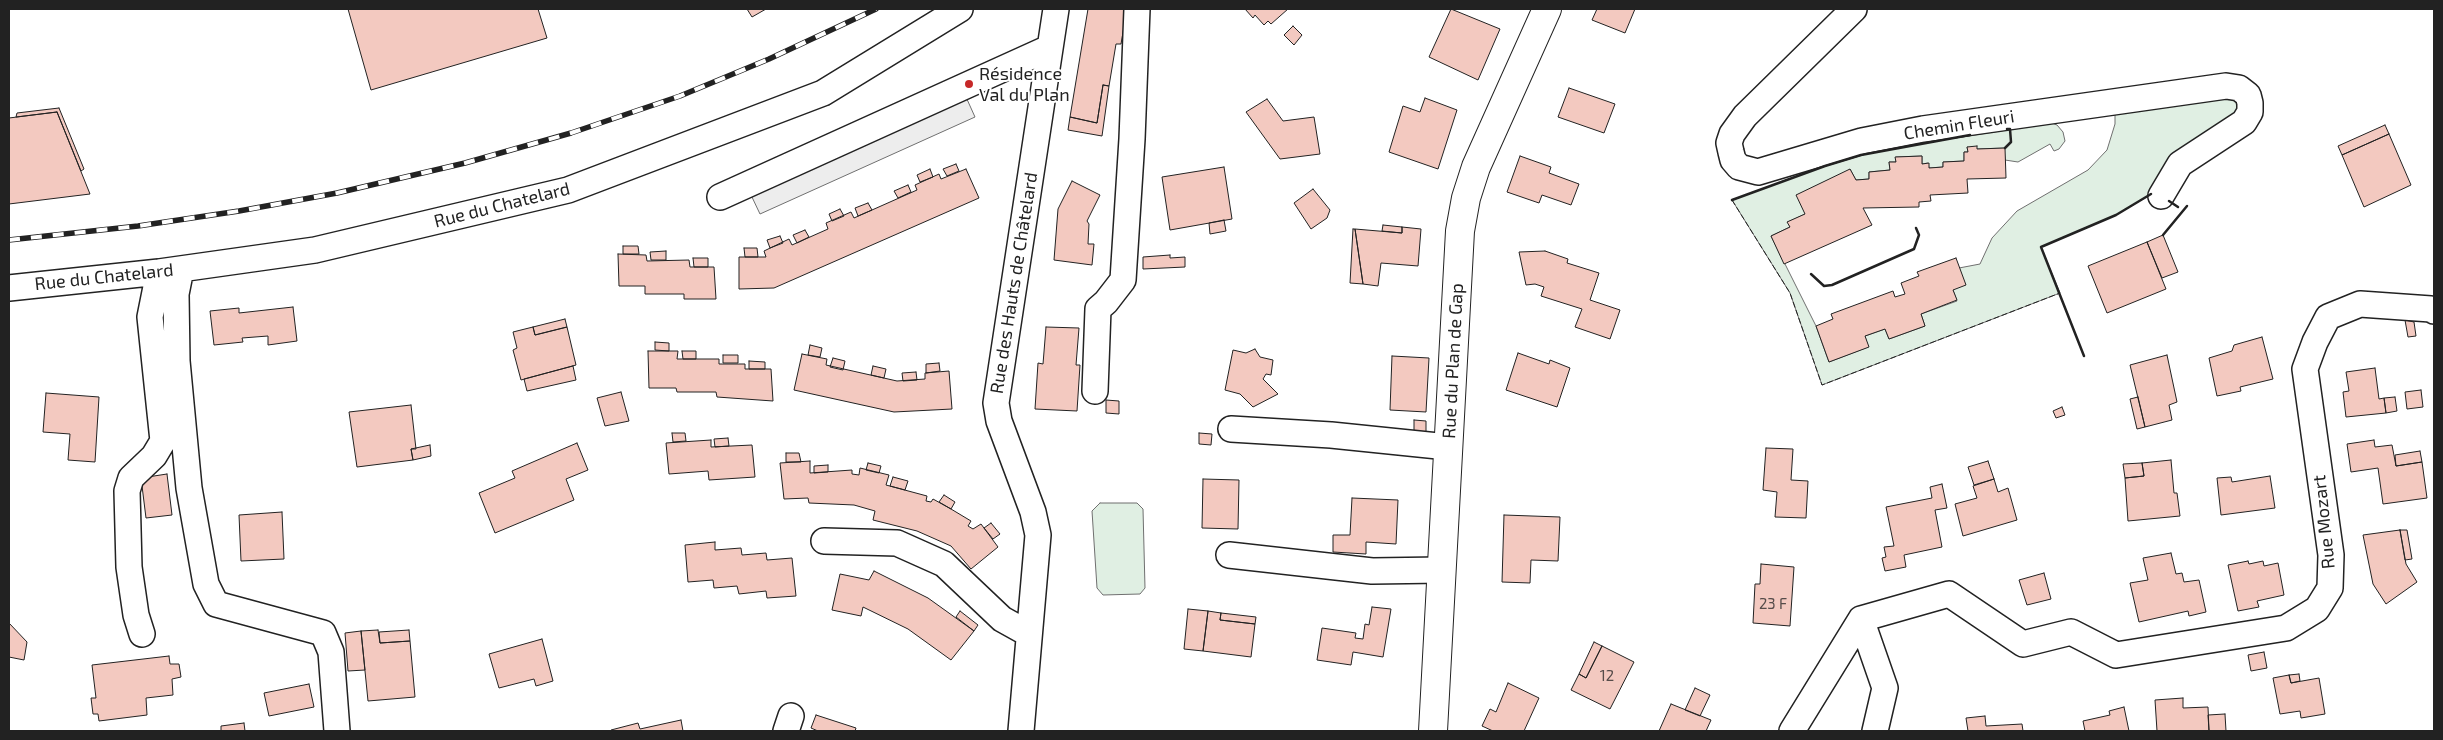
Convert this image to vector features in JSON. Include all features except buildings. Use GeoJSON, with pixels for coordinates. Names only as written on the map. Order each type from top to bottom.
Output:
{"type":"FeatureCollection","features":[{"type":"Feature","properties":{"kind":"main road","name":"Rue du Plan de Gap"},"geometry":{"type":"LineString","coordinates":[[1433,731],[1460,231],[1466,198],[1476,167],[1547,9]]}},
{"type":"Feature","properties":{"kind":"street","name":"Rue du Chatelard"},"geometry":{"type":"LineString","coordinates":[[9,288],[170,270],[314,250],[568,190],[823,94],[960,9]]}},
{"type":"Feature","properties":{"kind":"street","name":"Rue des Hauts de Châtelard"},"geometry":{"type":"LineString","coordinates":[[1021,731],[1038,534],[1033,512],[999,421],[996,403],[1056,9]]}},
{"type":"Feature","properties":{"kind":"street"},"geometry":{"type":"LineString","coordinates":[[1095,391],[1098,308],[1106,302],[1123,280],[1132,139],[1137,9]]}},
{"type":"Feature","properties":{"kind":"street","name":"Chemin Fleuri"},"geometry":{"type":"LineString","coordinates":[[1854,9],[1745,116],[1732,134],[1729,143],[1733,160],[1739,167],[1758,172],[1862,141],[1923,129],[2226,86],[2239,88],[2248,95],[2250,112],[2244,122],[2180,164],[2161,196]]}},
{"type":"Feature","properties":{"kind":"street"},"geometry":{"type":"LineString","coordinates":[[720,197],[1049,48]]}},
{"type":"Feature","properties":{"kind":"street"},"geometry":{"type":"LineString","coordinates":[[142,634],[136,615],[129,568],[127,491],[131,478],[154,456],[163,441],[150,317],[170,270]]}},
{"type":"Feature","properties":{"kind":"street"},"geometry":{"type":"LineString","coordinates":[[170,270],[176,294],[177,361],[189,488],[206,584],[216,604],[323,633],[331,652],[338,731]]}},
{"type":"Feature","properties":{"kind":"street","name":"Rue Mozart"},"geometry":{"type":"LineString","coordinates":[[1861,618],[1949,594],[2023,644],[2071,632],[2116,655],[2286,628],[2317,609],[2330,588],[2331,555],[2305,369],[2315,342],[2328,317],[2360,304],[2421,308],[2434,311]]}},
{"type":"Feature","properties":{"kind":"street"},"geometry":{"type":"LineString","coordinates":[[1231,429],[1331,435],[1448,447]]}},
{"type":"Feature","properties":{"kind":"street"},"geometry":{"type":"LineString","coordinates":[[824,541],[897,542],[944,564],[1002,619],[1030,634]]}},
{"type":"Feature","properties":{"kind":"street"},"geometry":{"type":"LineString","coordinates":[[1229,555],[1372,571],[1442,570]]}},
{"type":"Feature","properties":{"kind":"street"},"geometry":{"type":"LineString","coordinates":[[1792,731],[1861,618]]}},
{"type":"Feature","properties":{"kind":"street"},"geometry":{"type":"LineString","coordinates":[[1861,618],[1884,688],[1875,731]]}},
{"type":"Feature","properties":{"kind":"green space"},"geometry":{"type":"Polygon","coordinates":[[[2236,95],[2239,110],[2155,192],[2116,215],[2041,247],[2060,293],[1822,385],[1790,293],[1732,200],[1861,155],[1910,145],[2052,123],[2057,125],[2063,132],[2065,141],[2059,149],[2054,151],[2050,144],[2018,162],[2005,160],[2004,148],[1977,149],[1967,147],[1968,152],[1964,152],[1964,161],[1943,162],[1943,167],[1929,168],[1928,163],[1922,164],[1922,156],[1896,157],[1896,162],[1889,162],[1890,170],[1869,172],[1869,179],[1856,180],[1850,169],[1805,214],[1788,222],[1790,227],[1771,236],[1816,326],[1829,362],[1868,347],[1865,336],[1885,329],[1889,339],[1925,326],[1921,314],[1957,301],[1953,290],[1959,268],[1980,264],[1992,238],[2017,211],[2088,170],[2107,150],[2115,124],[2115,110],[2236,95]]]}},
{"type":"Feature","properties":{"kind":"green space"},"geometry":{"type":"Polygon","coordinates":[[[1100,503],[1137,503],[1143,509],[1145,588],[1140,594],[1103,595],[1097,588],[1092,511],[1100,503]]]}},
{"type":"Feature","properties":{"kind":"shaded area"},"geometry":{"type":"Polygon","coordinates":[[[966,97],[975,117],[760,214],[751,195],[966,97]]]}},
{"type":"Feature","properties":{"kind":"railway"},"geometry":{"type":"LineString","coordinates":[[9,240],[138,226],[239,211],[337,193],[465,163],[571,133],[680,96],[769,59],[876,9]]}},
{"type":"Feature","properties":{"kind":"fence"},"geometry":{"type":"LineString","coordinates":[[1732,200],[1790,293],[1822,385],[2060,293]]}},
{"type":"Feature","properties":{"kind":"wall"},"geometry":{"type":"LineString","coordinates":[[2005,148],[2011,142],[2010,129],[2007,129]]}},
{"type":"Feature","properties":{"kind":"wall"},"geometry":{"type":"LineString","coordinates":[[1732,200],[1861,155],[1970,135]]}},
{"type":"Feature","properties":{"kind":"wall"},"geometry":{"type":"LineString","coordinates":[[2084,356],[2041,247],[2116,215],[2151,194]]}},
{"type":"Feature","properties":{"kind":"wall"},"geometry":{"type":"LineString","coordinates":[[2169,201],[2178,207]]}},
{"type":"Feature","properties":{"kind":"wall"},"geometry":{"type":"LineString","coordinates":[[2163,235],[2187,206]]}},
{"type":"Feature","properties":{"kind":"wall"},"geometry":{"type":"LineString","coordinates":[[1811,274],[1824,286],[1832,285],[1914,249],[1919,235],[1916,228]]}},
{"type":"Feature","properties":{"kind":"place","name":"Résidence Val du Plan"},"geometry":{"type":"Point","coordinates":[969,84]}}]}
